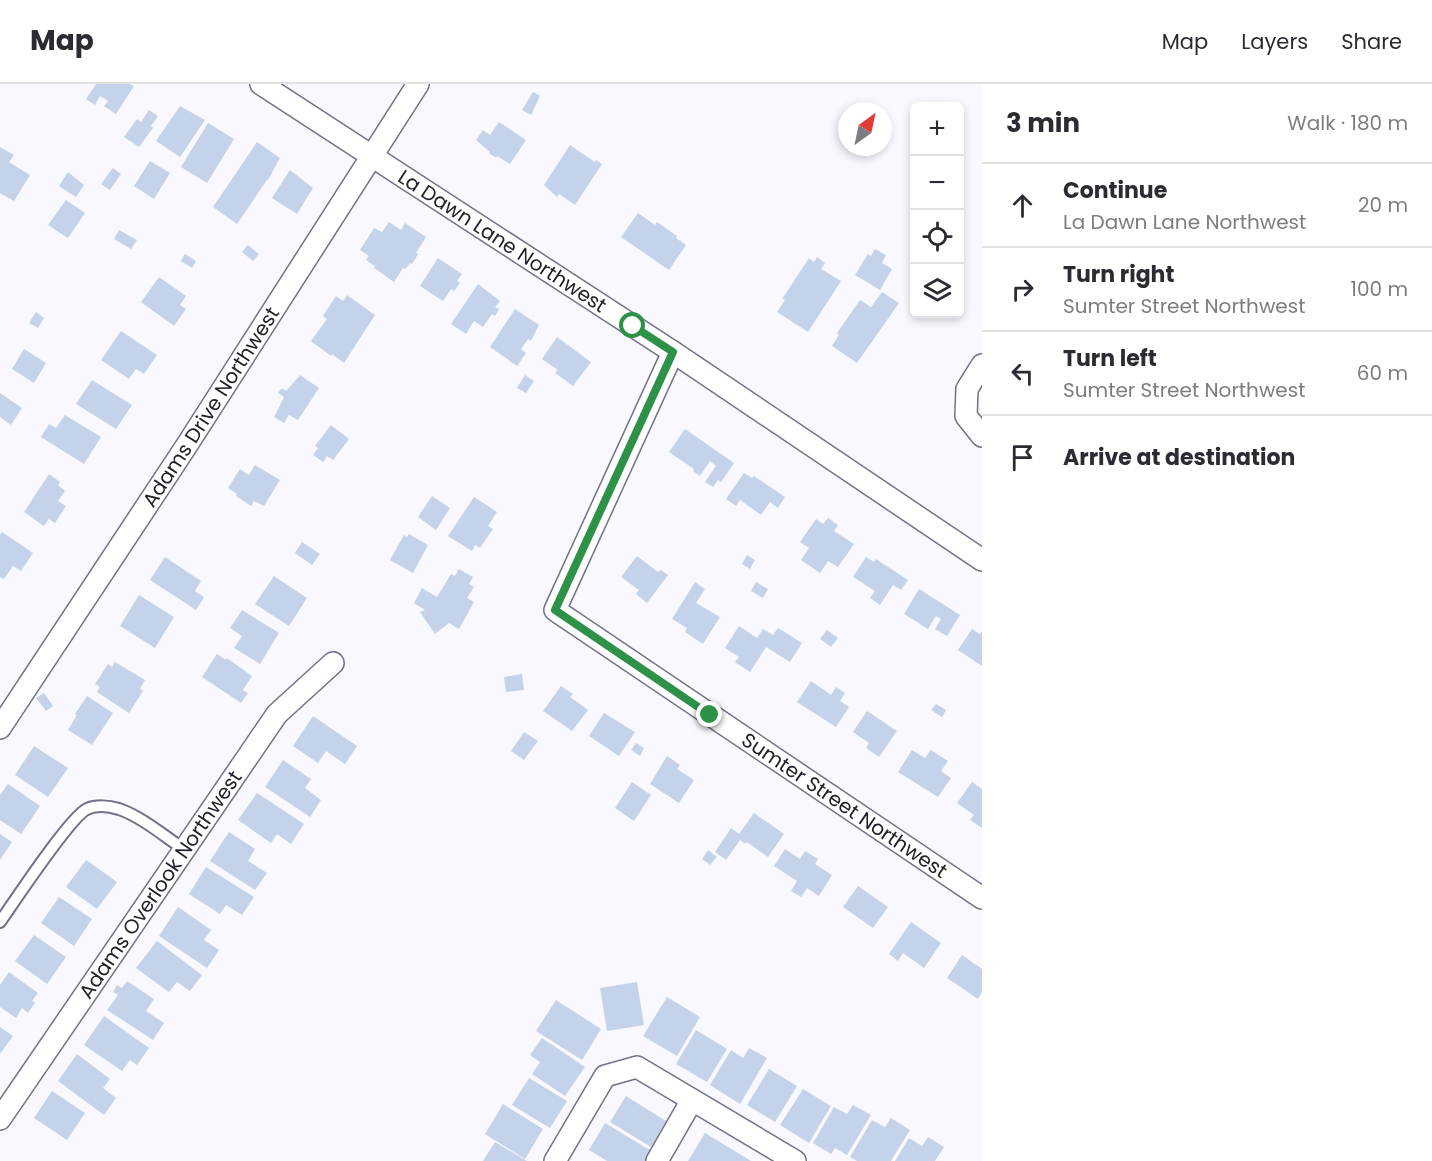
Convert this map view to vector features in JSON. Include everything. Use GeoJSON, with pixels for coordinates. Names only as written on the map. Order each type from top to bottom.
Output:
{"type":"FeatureCollection","features":[{"type":"Feature","properties":{"kind":"street","name":"La Dawn Lane Northwest"},"geometry":{"type":"LineString","coordinates":[[261,84],[979,550]]}},
{"type":"Feature","properties":{"kind":"street","name":"Adams Drive Northwest"},"geometry":{"type":"LineString","coordinates":[[0,728],[187,446],[418,84]]}},
{"type":"Feature","properties":{"kind":"street","name":"Sumter Street Northwest"},"geometry":{"type":"LineString","coordinates":[[673,352],[555,610],[982,898]]}},
{"type":"Feature","properties":{"kind":"street"},"geometry":{"type":"LineString","coordinates":[[982,365],[967,389],[966,416],[982,436]]}},
{"type":"Feature","properties":{"kind":"street","name":"Adams Overlook Northwest"},"geometry":{"type":"LineString","coordinates":[[0,1119],[278,714],[333,663]]}},
{"type":"Feature","properties":{"kind":"street"},"geometry":{"type":"LineString","coordinates":[[555,1161],[605,1076],[637,1067],[795,1161]]}},
{"type":"Feature","properties":{"kind":"street"},"geometry":{"type":"LineString","coordinates":[[657,1161],[692,1100]]}},
{"type":"Feature","properties":{"kind":"lane"},"geometry":{"type":"LineString","coordinates":[[0,922],[65,832],[85,810],[102,806],[119,809],[185,850]]}},
{"type":"Feature","properties":{"kind":"building"},"geometry":{"type":"Polygon","coordinates":[[[96,84],[134,86],[116,114],[104,106],[108,101],[100,96],[95,105],[86,99],[96,84]]]}},
{"type":"Feature","properties":{"kind":"building"},"geometry":{"type":"Polygon","coordinates":[[[533,92],[540,96],[531,115],[522,110],[533,92]]]}},
{"type":"Feature","properties":{"kind":"building"},"geometry":{"type":"Polygon","coordinates":[[[180,106],[205,120],[180,157],[156,141],[180,106]]]}},
{"type":"Feature","properties":{"kind":"building"},"geometry":{"type":"Polygon","coordinates":[[[149,110],[158,116],[151,126],[153,128],[139,147],[124,137],[137,119],[141,122],[149,110]]]}},
{"type":"Feature","properties":{"kind":"building"},"geometry":{"type":"Polygon","coordinates":[[[499,122],[526,140],[510,164],[497,156],[496,158],[476,140],[483,130],[490,135],[499,122]]]}},
{"type":"Feature","properties":{"kind":"building"},"geometry":{"type":"Polygon","coordinates":[[[208,123],[234,139],[207,183],[181,167],[208,123]]]}},
{"type":"Feature","properties":{"kind":"building"},"geometry":{"type":"Polygon","coordinates":[[[257,142],[280,158],[268,180],[237,224],[213,207],[257,142]]]}},
{"type":"Feature","properties":{"kind":"building"},"geometry":{"type":"Polygon","coordinates":[[[570,145],[595,162],[596,160],[602,164],[575,205],[559,194],[557,197],[544,185],[570,145]]]}},
{"type":"Feature","properties":{"kind":"building"},"geometry":{"type":"Polygon","coordinates":[[[0,147],[14,155],[9,162],[30,175],[14,201],[0,193],[0,147]]]}},
{"type":"Feature","properties":{"kind":"building"},"geometry":{"type":"Polygon","coordinates":[[[150,161],[170,173],[154,199],[134,186],[150,161]]]}},
{"type":"Feature","properties":{"kind":"building"},"geometry":{"type":"Polygon","coordinates":[[[113,168],[121,174],[110,190],[101,184],[113,168]]]}},
{"type":"Feature","properties":{"kind":"building"},"geometry":{"type":"Polygon","coordinates":[[[290,170],[313,188],[297,214],[272,198],[290,170]]]}},
{"type":"Feature","properties":{"kind":"building"},"geometry":{"type":"Polygon","coordinates":[[[68,172],[84,185],[76,197],[59,186],[68,172]]]}},
{"type":"Feature","properties":{"kind":"building"},"geometry":{"type":"Polygon","coordinates":[[[66,200],[85,213],[68,238],[48,225],[66,200]]]}},
{"type":"Feature","properties":{"kind":"building"},"geometry":{"type":"Polygon","coordinates":[[[638,213],[655,225],[657,222],[686,245],[669,270],[621,237],[638,213]]]}},
{"type":"Feature","properties":{"kind":"building"},"geometry":{"type":"Polygon","coordinates":[[[389,222],[401,230],[405,223],[426,237],[412,264],[403,268],[394,282],[374,268],[375,266],[366,260],[369,256],[360,250],[374,228],[382,232],[389,222]]]}},
{"type":"Feature","properties":{"kind":"building"},"geometry":{"type":"Polygon","coordinates":[[[119,230],[137,240],[131,249],[114,239],[119,230]]]}},
{"type":"Feature","properties":{"kind":"building"},"geometry":{"type":"Polygon","coordinates":[[[248,245],[259,254],[253,261],[242,252],[248,245]]]}},
{"type":"Feature","properties":{"kind":"building"},"geometry":{"type":"Polygon","coordinates":[[[875,249],[886,255],[882,263],[892,269],[880,290],[855,275],[868,254],[871,256],[875,249]]]}},
{"type":"Feature","properties":{"kind":"building"},"geometry":{"type":"Polygon","coordinates":[[[185,254],[196,261],[192,268],[181,261],[185,254]]]}},
{"type":"Feature","properties":{"kind":"building"},"geometry":{"type":"Polygon","coordinates":[[[817,257],[825,263],[821,269],[841,281],[808,332],[777,312],[785,300],[782,299],[809,258],[814,262],[817,257]]]}},
{"type":"Feature","properties":{"kind":"building"},"geometry":{"type":"Polygon","coordinates":[[[438,258],[462,274],[457,281],[460,283],[454,291],[451,289],[443,301],[420,286],[438,258]]]}},
{"type":"Feature","properties":{"kind":"building"},"geometry":{"type":"Polygon","coordinates":[[[159,277],[186,296],[180,305],[186,309],[174,326],[141,302],[159,277]]]}},
{"type":"Feature","properties":{"kind":"building"},"geometry":{"type":"Polygon","coordinates":[[[478,284],[500,301],[495,307],[499,309],[495,316],[492,314],[483,327],[474,321],[466,334],[451,324],[478,284]]]}},
{"type":"Feature","properties":{"kind":"building"},"geometry":{"type":"Polygon","coordinates":[[[882,292],[899,303],[857,363],[832,346],[839,335],[837,333],[860,300],[871,307],[882,292]]]}},
{"type":"Feature","properties":{"kind":"building"},"geometry":{"type":"Polygon","coordinates":[[[347,295],[375,315],[344,363],[311,341],[327,319],[323,316],[336,296],[343,301],[347,295]]]}},
{"type":"Feature","properties":{"kind":"building"},"geometry":{"type":"Polygon","coordinates":[[[515,309],[539,325],[531,341],[528,339],[521,349],[526,353],[517,366],[490,347],[515,309]]]}},
{"type":"Feature","properties":{"kind":"building"},"geometry":{"type":"Polygon","coordinates":[[[36,312],[44,318],[38,328],[29,323],[36,312]]]}},
{"type":"Feature","properties":{"kind":"building"},"geometry":{"type":"Polygon","coordinates":[[[121,331],[157,355],[144,374],[136,369],[129,379],[101,360],[121,331]]]}},
{"type":"Feature","properties":{"kind":"building"},"geometry":{"type":"Polygon","coordinates":[[[557,337],[591,362],[573,386],[555,373],[558,370],[542,359],[557,337]]]}},
{"type":"Feature","properties":{"kind":"building"},"geometry":{"type":"Polygon","coordinates":[[[24,349],[46,363],[34,383],[12,369],[24,349]]]}},
{"type":"Feature","properties":{"kind":"building"},"geometry":{"type":"Polygon","coordinates":[[[300,375],[319,388],[298,420],[289,415],[284,423],[274,417],[284,397],[278,393],[282,388],[286,391],[300,375]]]}},
{"type":"Feature","properties":{"kind":"building"},"geometry":{"type":"Polygon","coordinates":[[[525,375],[534,381],[526,393],[517,388],[525,375]]]}},
{"type":"Feature","properties":{"kind":"building"},"geometry":{"type":"Polygon","coordinates":[[[92,380],[132,405],[116,429],[76,404],[92,380]]]}},
{"type":"Feature","properties":{"kind":"building"},"geometry":{"type":"Polygon","coordinates":[[[0,393],[22,408],[11,425],[0,417],[0,393]]]}},
{"type":"Feature","properties":{"kind":"building"},"geometry":{"type":"Polygon","coordinates":[[[65,415],[101,437],[84,464],[41,437],[49,424],[56,428],[65,415]]]}},
{"type":"Feature","properties":{"kind":"building"},"geometry":{"type":"Polygon","coordinates":[[[331,425],[349,439],[333,460],[327,456],[323,462],[313,455],[318,448],[315,446],[331,425]]]}},
{"type":"Feature","properties":{"kind":"building"},"geometry":{"type":"Polygon","coordinates":[[[685,429],[734,463],[721,482],[718,480],[713,487],[705,482],[716,466],[710,461],[700,476],[693,471],[694,469],[669,452],[685,429]]]}},
{"type":"Feature","properties":{"kind":"building"},"geometry":{"type":"Polygon","coordinates":[[[255,465],[280,480],[264,506],[254,501],[251,506],[228,488],[240,469],[249,475],[255,465]]]}},
{"type":"Feature","properties":{"kind":"building"},"geometry":{"type":"Polygon","coordinates":[[[744,473],[752,478],[754,476],[785,497],[778,508],[770,502],[761,515],[740,500],[736,506],[726,499],[744,473]]]}},
{"type":"Feature","properties":{"kind":"building"},"geometry":{"type":"Polygon","coordinates":[[[49,474],[60,482],[58,485],[65,491],[58,501],[66,506],[55,523],[49,519],[44,526],[24,512],[49,474]]]}},
{"type":"Feature","properties":{"kind":"building"},"geometry":{"type":"Polygon","coordinates":[[[432,496],[450,508],[436,530],[418,517],[432,496]]]}},
{"type":"Feature","properties":{"kind":"building"},"geometry":{"type":"Polygon","coordinates":[[[474,497],[497,512],[488,526],[493,529],[480,548],[475,545],[472,551],[448,536],[474,497]]]}},
{"type":"Feature","properties":{"kind":"building"},"geometry":{"type":"Polygon","coordinates":[[[828,518],[838,525],[834,531],[854,544],[838,567],[828,561],[820,573],[801,560],[809,548],[800,542],[816,519],[823,524],[828,518]]]}},
{"type":"Feature","properties":{"kind":"building"},"geometry":{"type":"Polygon","coordinates":[[[2,532],[33,553],[21,571],[13,566],[4,579],[0,577],[0,535],[2,532]]]}},
{"type":"Feature","properties":{"kind":"building"},"geometry":{"type":"Polygon","coordinates":[[[409,534],[428,545],[413,573],[390,560],[404,535],[407,537],[409,534]]]}},
{"type":"Feature","properties":{"kind":"building"},"geometry":{"type":"Polygon","coordinates":[[[302,542],[320,554],[312,565],[295,553],[302,542]]]}},
{"type":"Feature","properties":{"kind":"building"},"geometry":{"type":"Polygon","coordinates":[[[747,555],[755,560],[750,569],[742,564],[747,555]]]}},
{"type":"Feature","properties":{"kind":"building"},"geometry":{"type":"Polygon","coordinates":[[[637,556],[658,572],[661,570],[668,575],[647,603],[636,594],[639,590],[621,577],[637,556]]]}},
{"type":"Feature","properties":{"kind":"building"},"geometry":{"type":"Polygon","coordinates":[[[165,557],[201,581],[195,591],[204,597],[196,610],[150,580],[165,557]]]}},
{"type":"Feature","properties":{"kind":"building"},"geometry":{"type":"Polygon","coordinates":[[[866,557],[874,562],[876,559],[908,580],[901,590],[893,585],[880,605],[870,598],[875,591],[853,577],[866,557]]]}},
{"type":"Feature","properties":{"kind":"building"},"geometry":{"type":"Polygon","coordinates":[[[459,569],[473,577],[469,584],[474,587],[467,598],[474,602],[459,629],[449,623],[435,634],[420,612],[425,610],[414,603],[422,588],[437,597],[451,574],[455,576],[459,569]]]}},
{"type":"Feature","properties":{"kind":"building"},"geometry":{"type":"Polygon","coordinates":[[[274,576],[307,598],[289,626],[255,604],[274,576]]]}},
{"type":"Feature","properties":{"kind":"building"},"geometry":{"type":"Polygon","coordinates":[[[695,582],[705,589],[696,603],[720,617],[703,644],[685,632],[687,628],[672,619],[695,582]]]}},
{"type":"Feature","properties":{"kind":"building"},"geometry":{"type":"Polygon","coordinates":[[[756,582],[768,589],[763,598],[751,591],[756,582]]]}},
{"type":"Feature","properties":{"kind":"building"},"geometry":{"type":"Polygon","coordinates":[[[919,589],[960,615],[947,636],[935,629],[941,619],[936,616],[928,629],[904,614],[919,589]]]}},
{"type":"Feature","properties":{"kind":"building"},"geometry":{"type":"Polygon","coordinates":[[[139,595],[174,617],[155,648],[120,626],[139,595]]]}},
{"type":"Feature","properties":{"kind":"building"},"geometry":{"type":"Polygon","coordinates":[[[242,610],[279,633],[260,664],[234,648],[242,636],[230,628],[242,610]]]}},
{"type":"Feature","properties":{"kind":"building"},"geometry":{"type":"Polygon","coordinates":[[[739,626],[757,638],[763,629],[773,635],[778,628],[802,643],[790,662],[766,647],[750,672],[735,662],[739,657],[725,648],[739,626]]]}},
{"type":"Feature","properties":{"kind":"building"},"geometry":{"type":"Polygon","coordinates":[[[972,629],[980,634],[982,631],[982,666],[958,650],[972,629]]]}},
{"type":"Feature","properties":{"kind":"building"},"geometry":{"type":"Polygon","coordinates":[[[827,630],[838,638],[831,647],[820,639],[827,630]]]}},
{"type":"Feature","properties":{"kind":"building"},"geometry":{"type":"Polygon","coordinates":[[[217,654],[226,660],[227,658],[252,676],[243,690],[248,693],[241,703],[202,677],[217,654]]]}},
{"type":"Feature","properties":{"kind":"building"},"geometry":{"type":"Polygon","coordinates":[[[115,662],[145,680],[140,689],[143,691],[129,713],[97,692],[100,687],[95,684],[108,664],[112,667],[115,662]]]}},
{"type":"Feature","properties":{"kind":"building"},"geometry":{"type":"Polygon","coordinates":[[[522,674],[524,690],[506,692],[504,677],[522,674]]]}},
{"type":"Feature","properties":{"kind":"building"},"geometry":{"type":"Polygon","coordinates":[[[811,681],[831,695],[836,687],[845,693],[840,701],[849,707],[836,727],[797,702],[811,681]]]}},
{"type":"Feature","properties":{"kind":"building"},"geometry":{"type":"Polygon","coordinates":[[[561,686],[573,694],[570,697],[588,710],[572,731],[543,711],[561,686]]]}},
{"type":"Feature","properties":{"kind":"building"},"geometry":{"type":"Polygon","coordinates":[[[44,693],[53,706],[46,711],[36,698],[44,693]]]}},
{"type":"Feature","properties":{"kind":"building"},"geometry":{"type":"Polygon","coordinates":[[[87,696],[113,713],[92,745],[68,730],[87,696]]]}},
{"type":"Feature","properties":{"kind":"building"},"geometry":{"type":"Polygon","coordinates":[[[936,704],[946,710],[942,717],[931,710],[936,704]]]}},
{"type":"Feature","properties":{"kind":"building"},"geometry":{"type":"Polygon","coordinates":[[[867,711],[897,731],[879,757],[866,748],[869,743],[853,732],[867,711]]]}},
{"type":"Feature","properties":{"kind":"building"},"geometry":{"type":"Polygon","coordinates":[[[604,713],[635,732],[619,756],[589,736],[604,713]]]}},
{"type":"Feature","properties":{"kind":"building"},"geometry":{"type":"Polygon","coordinates":[[[313,716],[357,746],[345,764],[326,751],[318,763],[293,746],[313,716]]]}},
{"type":"Feature","properties":{"kind":"building"},"geometry":{"type":"Polygon","coordinates":[[[524,732],[538,741],[524,760],[511,751],[524,732]]]}},
{"type":"Feature","properties":{"kind":"building"},"geometry":{"type":"Polygon","coordinates":[[[636,743],[644,748],[640,756],[631,750],[636,743]]]}},
{"type":"Feature","properties":{"kind":"building"},"geometry":{"type":"Polygon","coordinates":[[[34,746],[68,768],[48,797],[15,775],[34,746]]]}},
{"type":"Feature","properties":{"kind":"building"},"geometry":{"type":"Polygon","coordinates":[[[912,750],[925,758],[931,750],[948,761],[941,771],[951,778],[938,797],[898,772],[912,750]]]}},
{"type":"Feature","properties":{"kind":"building"},"geometry":{"type":"Polygon","coordinates":[[[667,756],[680,765],[677,769],[694,780],[679,803],[650,784],[667,756]]]}},
{"type":"Feature","properties":{"kind":"building"},"geometry":{"type":"Polygon","coordinates":[[[283,760],[311,779],[305,788],[321,800],[310,817],[265,787],[283,760]]]}},
{"type":"Feature","properties":{"kind":"building"},"geometry":{"type":"Polygon","coordinates":[[[632,782],[651,795],[634,821],[615,808],[632,782]]]}},
{"type":"Feature","properties":{"kind":"building"},"geometry":{"type":"Polygon","coordinates":[[[972,782],[982,789],[982,828],[970,820],[974,815],[957,803],[972,782]]]}},
{"type":"Feature","properties":{"kind":"building"},"geometry":{"type":"Polygon","coordinates":[[[8,784],[40,806],[21,834],[0,820],[0,795],[8,784]]]}},
{"type":"Feature","properties":{"kind":"building"},"geometry":{"type":"Polygon","coordinates":[[[257,793],[304,824],[291,844],[277,834],[271,843],[238,820],[257,793]]]}},
{"type":"Feature","properties":{"kind":"building"},"geometry":{"type":"Polygon","coordinates":[[[754,813],[784,834],[768,857],[747,842],[746,844],[740,840],[726,860],[715,852],[731,828],[739,834],[754,813]]]}},
{"type":"Feature","properties":{"kind":"building"},"geometry":{"type":"Polygon","coordinates":[[[229,832],[255,849],[248,861],[267,873],[255,890],[210,861],[229,832]]]}},
{"type":"Feature","properties":{"kind":"building"},"geometry":{"type":"Polygon","coordinates":[[[0,834],[12,842],[0,860],[0,834]]]}},
{"type":"Feature","properties":{"kind":"building"},"geometry":{"type":"Polygon","coordinates":[[[785,849],[800,859],[805,851],[818,859],[815,864],[832,875],[819,896],[807,888],[801,897],[791,891],[797,881],[774,866],[785,849]]]}},
{"type":"Feature","properties":{"kind":"building"},"geometry":{"type":"Polygon","coordinates":[[[708,850],[717,857],[710,865],[702,859],[708,850]]]}},
{"type":"Feature","properties":{"kind":"building"},"geometry":{"type":"Polygon","coordinates":[[[86,860],[117,882],[97,909],[66,887],[86,860]]]}},
{"type":"Feature","properties":{"kind":"building"},"geometry":{"type":"Polygon","coordinates":[[[206,867],[254,897],[242,915],[226,905],[220,914],[189,894],[206,867]]]}},
{"type":"Feature","properties":{"kind":"building"},"geometry":{"type":"Polygon","coordinates":[[[858,886],[888,907],[873,928],[843,907],[858,886]]]}},
{"type":"Feature","properties":{"kind":"building"},"geometry":{"type":"Polygon","coordinates":[[[59,897],[92,919],[74,946],[41,923],[59,897]]]}},
{"type":"Feature","properties":{"kind":"building"},"geometry":{"type":"Polygon","coordinates":[[[178,907],[211,930],[204,940],[219,950],[207,968],[159,936],[178,907]]]}},
{"type":"Feature","properties":{"kind":"building"},"geometry":{"type":"Polygon","coordinates":[[[911,922],[941,943],[924,968],[903,953],[898,961],[889,954],[911,922]]]}},
{"type":"Feature","properties":{"kind":"building"},"geometry":{"type":"Polygon","coordinates":[[[34,935],[66,957],[47,984],[15,961],[34,935]]]}},
{"type":"Feature","properties":{"kind":"building"},"geometry":{"type":"Polygon","coordinates":[[[157,941],[202,975],[190,991],[177,982],[169,992],[136,968],[157,941]]]}},
{"type":"Feature","properties":{"kind":"building"},"geometry":{"type":"Polygon","coordinates":[[[962,955],[982,969],[982,992],[978,999],[947,978],[962,955]]]}},
{"type":"Feature","properties":{"kind":"building"},"geometry":{"type":"Polygon","coordinates":[[[9,972],[38,993],[28,1013],[22,1008],[16,1018],[0,1007],[0,985],[9,972]]]}},
{"type":"Feature","properties":{"kind":"building"},"geometry":{"type":"Polygon","coordinates":[[[127,981],[154,999],[146,1011],[164,1023],[153,1040],[107,1010],[118,995],[113,992],[117,985],[122,988],[127,981]]]}},
{"type":"Feature","properties":{"kind":"building"},"geometry":{"type":"Polygon","coordinates":[[[637,982],[644,1025],[607,1031],[600,988],[637,982]]]}},
{"type":"Feature","properties":{"kind":"building"},"geometry":{"type":"Polygon","coordinates":[[[667,997],[700,1017],[677,1056],[643,1036],[667,997]]]}},
{"type":"Feature","properties":{"kind":"building"},"geometry":{"type":"Polygon","coordinates":[[[556,1000],[601,1029],[582,1060],[536,1031],[556,1000]]]}},
{"type":"Feature","properties":{"kind":"building"},"geometry":{"type":"Polygon","coordinates":[[[104,1016],[149,1048],[137,1065],[130,1060],[122,1071],[84,1045],[104,1016]]]}},
{"type":"Feature","properties":{"kind":"building"},"geometry":{"type":"Polygon","coordinates":[[[0,1027],[13,1036],[0,1054],[0,1027]]]}},
{"type":"Feature","properties":{"kind":"building"},"geometry":{"type":"Polygon","coordinates":[[[696,1030],[727,1049],[707,1082],[676,1064],[696,1030]]]}},
{"type":"Feature","properties":{"kind":"building"},"geometry":{"type":"Polygon","coordinates":[[[542,1038],[585,1067],[565,1096],[532,1074],[540,1062],[530,1055],[542,1038]]]}},
{"type":"Feature","properties":{"kind":"building"},"geometry":{"type":"Polygon","coordinates":[[[749,1048],[767,1058],[740,1104],[710,1085],[731,1050],[743,1058],[749,1048]]]}},
{"type":"Feature","properties":{"kind":"building"},"geometry":{"type":"Polygon","coordinates":[[[77,1054],[110,1079],[103,1088],[116,1098],[104,1115],[58,1081],[77,1054]]]}},
{"type":"Feature","properties":{"kind":"building"},"geometry":{"type":"Polygon","coordinates":[[[769,1069],[797,1086],[775,1122],[747,1105],[769,1069]]]}},
{"type":"Feature","properties":{"kind":"building"},"geometry":{"type":"Polygon","coordinates":[[[529,1078],[567,1101],[550,1128],[512,1105],[529,1078]]]}},
{"type":"Feature","properties":{"kind":"building"},"geometry":{"type":"Polygon","coordinates":[[[803,1089],[831,1106],[809,1143],[780,1125],[803,1089]]]}},
{"type":"Feature","properties":{"kind":"building"},"geometry":{"type":"Polygon","coordinates":[[[52,1091],[85,1113],[67,1140],[34,1118],[52,1091]]]}},
{"type":"Feature","properties":{"kind":"building"},"geometry":{"type":"Polygon","coordinates":[[[626,1096],[666,1121],[651,1147],[610,1122],[626,1096]]]}},
{"type":"Feature","properties":{"kind":"building"},"geometry":{"type":"Polygon","coordinates":[[[503,1104],[543,1129],[525,1159],[485,1134],[503,1104]]]}},
{"type":"Feature","properties":{"kind":"building"},"geometry":{"type":"Polygon","coordinates":[[[853,1105],[871,1115],[847,1155],[835,1148],[831,1154],[813,1143],[834,1107],[847,1114],[853,1105]]]}},
{"type":"Feature","properties":{"kind":"building"},"geometry":{"type":"Polygon","coordinates":[[[891,1118],[910,1130],[891,1161],[857,1161],[850,1157],[872,1120],[885,1127],[891,1118]]]}},
{"type":"Feature","properties":{"kind":"building"},"geometry":{"type":"Polygon","coordinates":[[[605,1123],[653,1152],[648,1161],[607,1161],[589,1150],[605,1123]]]}},
{"type":"Feature","properties":{"kind":"building"},"geometry":{"type":"Polygon","coordinates":[[[705,1133],[751,1161],[688,1161],[705,1133]]]}},
{"type":"Feature","properties":{"kind":"building"},"geometry":{"type":"Polygon","coordinates":[[[928,1137],[944,1147],[935,1161],[895,1161],[909,1138],[922,1146],[928,1137]]]}},
{"type":"Feature","properties":{"kind":"building"},"geometry":{"type":"Polygon","coordinates":[[[495,1142],[527,1161],[483,1161],[495,1142]]]}},
{"type":"Feature","properties":{"kind":"route"},"geometry":{"type":"LineString","coordinates":[[633,326],[673,352],[555,610],[710,715]]}}]}
